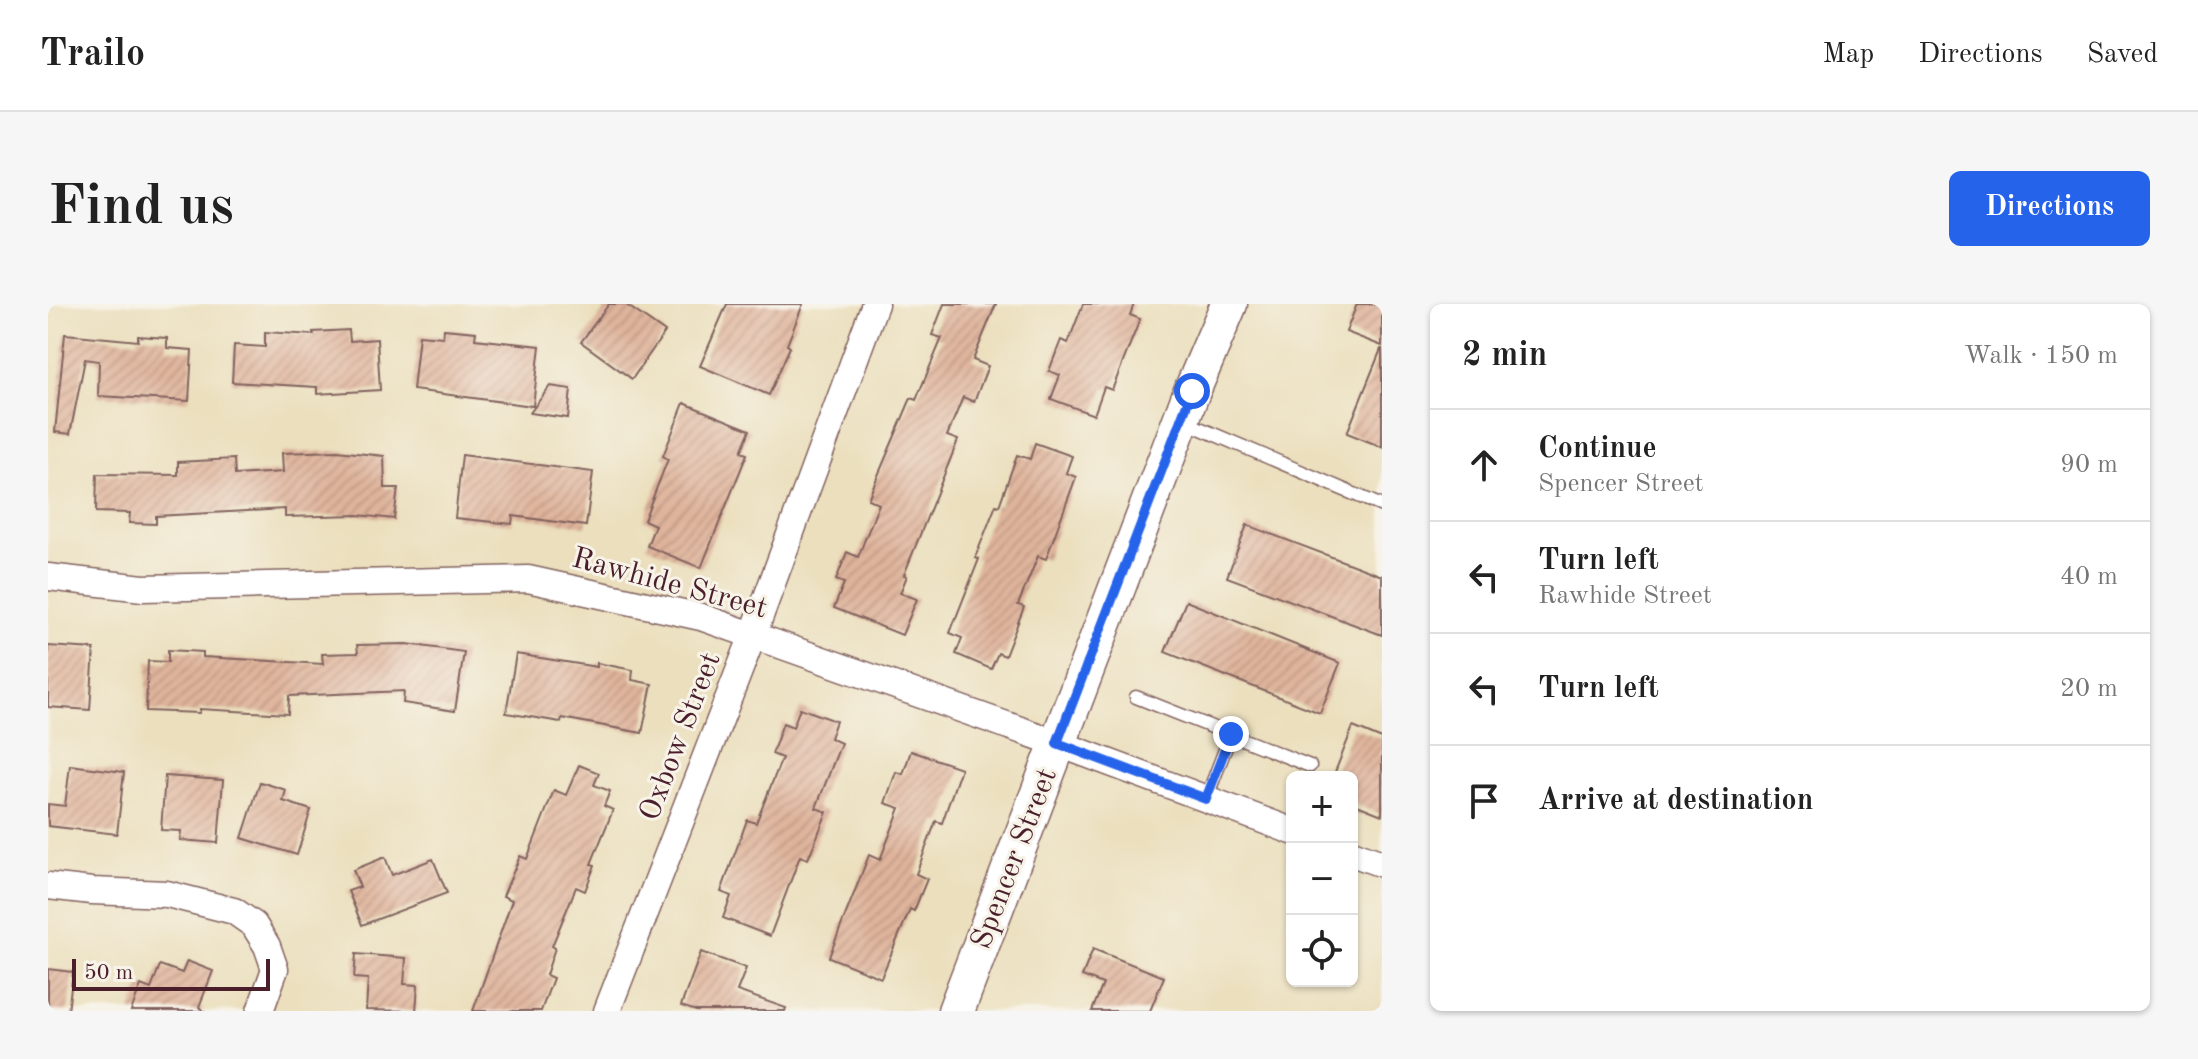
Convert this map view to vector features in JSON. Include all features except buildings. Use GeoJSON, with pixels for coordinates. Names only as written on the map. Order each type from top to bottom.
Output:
{"type":"FeatureCollection","features":[{"type":"Feature","properties":{"kind":"street","name":"Oxbow Street"},"geometry":{"type":"LineString","coordinates":[[607,1011],[753,635],[875,304]]}},
{"type":"Feature","properties":{"kind":"street","name":"Spencer Street"},"geometry":{"type":"LineString","coordinates":[[956,1011],[1181,420],[1229,304]]}},
{"type":"Feature","properties":{"kind":"street","name":"Rawhide Street"},"geometry":{"type":"LineString","coordinates":[[48,577],[143,588],[528,579],[686,613],[753,635],[1286,829]]}},
{"type":"Feature","properties":{"kind":"street"},"geometry":{"type":"LineString","coordinates":[[1358,855],[1382,864]]}},
{"type":"Feature","properties":{"kind":"street"},"geometry":{"type":"LineString","coordinates":[[48,886],[167,894],[234,911],[254,925],[267,946],[275,969],[260,1011]]}},
{"type":"Feature","properties":{"kind":"lane"},"geometry":{"type":"LineString","coordinates":[[1181,420],[1382,506]]}},
{"type":"Feature","properties":{"kind":"lane"},"geometry":{"type":"LineString","coordinates":[[1136,697],[1310,766]]}},
{"type":"Feature","properties":{"kind":"lane"},"geometry":{"type":"LineString","coordinates":[[1206,799],[1231,734]]}},
{"type":"Feature","properties":{"kind":"route"},"geometry":{"type":"LineString","coordinates":[[1192,391],[1057,743],[1206,799],[1231,734]]}}]}
